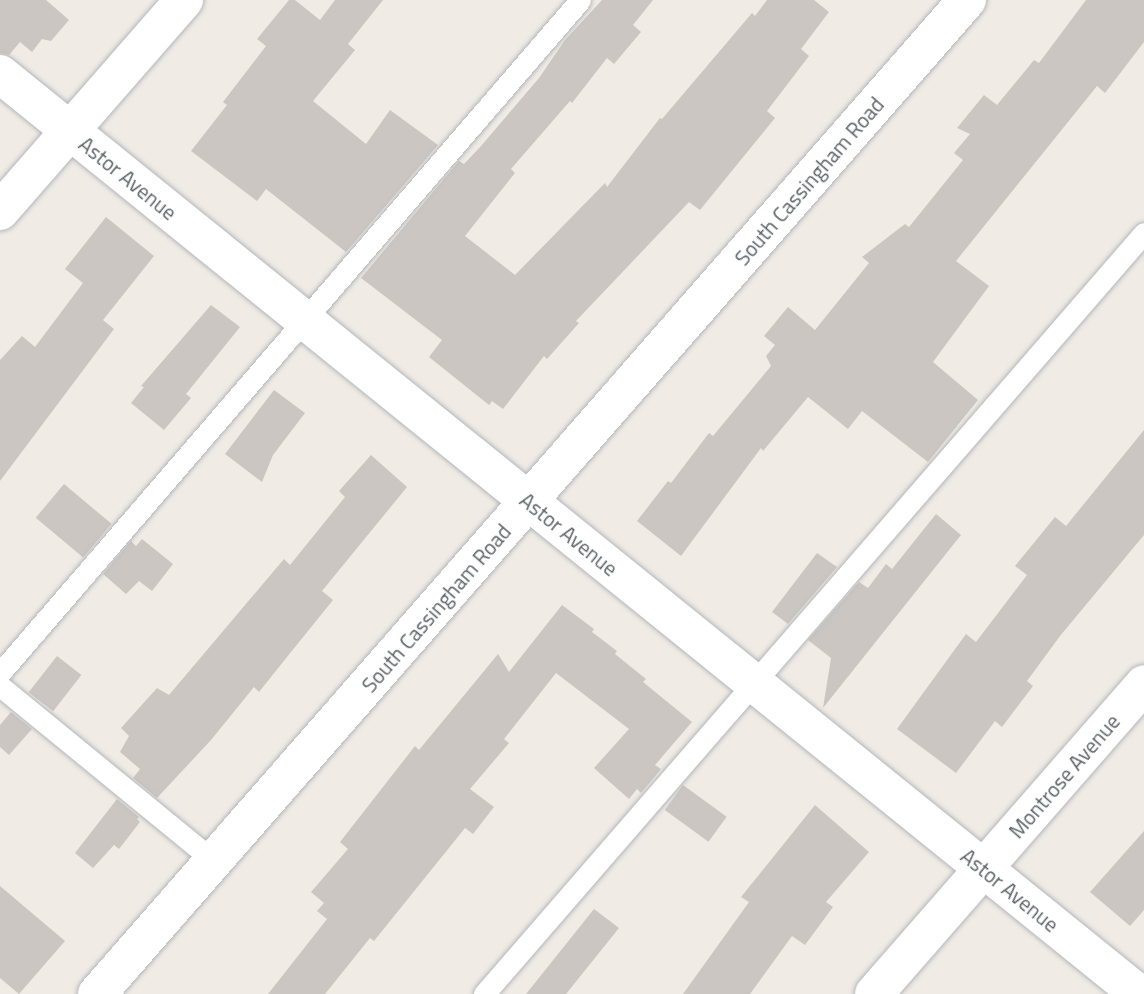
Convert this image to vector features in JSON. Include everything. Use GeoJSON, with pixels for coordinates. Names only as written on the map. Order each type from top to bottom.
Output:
{"type":"FeatureCollection","features":[{"type":"Feature","properties":{"kind":"street"},"geometry":{"type":"LineString","coordinates":[[0,211],[184,0]]}},
{"type":"Feature","properties":{"kind":"street","name":"South Cassingham Road"},"geometry":{"type":"LineString","coordinates":[[97,994],[967,0]]}},
{"type":"Feature","properties":{"kind":"street","name":"Astor Avenue"},"geometry":{"type":"LineString","coordinates":[[0,74],[1139,994]]}},
{"type":"Feature","properties":{"kind":"street","name":"Montrose Avenue"},"geometry":{"type":"LineString","coordinates":[[874,994],[1144,684]]}},
{"type":"Feature","properties":{"kind":"lane"},"geometry":{"type":"LineString","coordinates":[[0,673],[580,0]]}},
{"type":"Feature","properties":{"kind":"lane"},"geometry":{"type":"LineString","coordinates":[[484,994],[1144,233]]}},
{"type":"Feature","properties":{"kind":"lane"},"geometry":{"type":"LineString","coordinates":[[0,686],[214,861]]}},
{"type":"Feature","properties":{"kind":"building"},"geometry":{"type":"Polygon","coordinates":[[[0,0],[46,0],[69,20],[51,41],[42,39],[32,52],[20,42],[9,55],[0,53],[0,0]]]}},
{"type":"Feature","properties":{"kind":"building"},"geometry":{"type":"Polygon","coordinates":[[[289,0],[295,0],[320,20],[335,0],[383,0],[348,44],[355,50],[313,101],[366,144],[390,110],[438,145],[346,252],[266,189],[257,201],[191,151],[227,105],[223,102],[266,46],[257,39],[289,0]]]}},
{"type":"Feature","properties":{"kind":"building"},"geometry":{"type":"Polygon","coordinates":[[[602,0],[653,0],[633,25],[641,32],[614,64],[607,58],[572,103],[570,101],[511,169],[515,173],[465,236],[515,275],[605,183],[607,187],[660,118],[662,119],[752,13],[755,16],[767,0],[814,0],[829,12],[801,49],[809,56],[767,111],[775,118],[700,210],[689,202],[576,321],[579,323],[547,359],[544,356],[503,409],[492,401],[489,405],[429,357],[442,340],[361,278],[459,161],[464,164],[481,146],[539,78],[565,40],[602,0]]]}},
{"type":"Feature","properties":{"kind":"building"},"geometry":{"type":"Polygon","coordinates":[[[1086,0],[1144,0],[1144,42],[1105,93],[1097,86],[956,261],[989,286],[933,362],[978,400],[928,462],[862,411],[848,429],[808,397],[763,451],[761,448],[681,556],[637,521],[668,481],[671,483],[709,433],[713,436],[771,366],[766,356],[775,345],[764,336],[788,307],[815,330],[869,263],[862,257],[905,224],[909,227],[963,160],[954,153],[970,134],[957,128],[984,95],[997,105],[1034,60],[1039,63],[1086,0]]]}},
{"type":"Feature","properties":{"kind":"building"},"geometry":{"type":"Polygon","coordinates":[[[106,217],[154,256],[103,320],[114,329],[0,481],[0,360],[22,336],[35,347],[83,283],[65,269],[106,217]]]}},
{"type":"Feature","properties":{"kind":"building"},"geometry":{"type":"Polygon","coordinates":[[[211,305],[240,327],[186,394],[191,398],[164,430],[131,403],[144,387],[141,386],[211,305]]]}},
{"type":"Feature","properties":{"kind":"building"},"geometry":{"type":"Polygon","coordinates":[[[274,390],[305,413],[273,455],[262,482],[225,454],[274,390]]]}},
{"type":"Feature","properties":{"kind":"building"},"geometry":{"type":"Polygon","coordinates":[[[1144,430],[1144,535],[1060,636],[1027,681],[1033,686],[1002,727],[995,721],[956,773],[897,729],[966,634],[976,642],[1027,575],[1015,566],[1055,517],[1066,526],[1144,430]]]}},
{"type":"Feature","properties":{"kind":"building"},"geometry":{"type":"Polygon","coordinates":[[[371,455],[407,487],[322,591],[333,600],[259,692],[254,687],[211,740],[157,798],[133,778],[140,769],[120,752],[129,736],[121,728],[157,688],[169,695],[284,559],[290,565],[345,497],[339,491],[371,455]]]}},
{"type":"Feature","properties":{"kind":"building"},"geometry":{"type":"Polygon","coordinates":[[[64,484],[111,524],[83,558],[36,518],[64,484]]]}},
{"type":"Feature","properties":{"kind":"building"},"geometry":{"type":"Polygon","coordinates":[[[936,514],[961,535],[823,708],[831,658],[808,640],[859,582],[868,588],[886,564],[892,569],[936,514]]]}},
{"type":"Feature","properties":{"kind":"building"},"geometry":{"type":"Polygon","coordinates":[[[142,539],[173,564],[152,591],[139,581],[126,594],[103,574],[131,541],[136,546],[142,539]]]}},
{"type":"Feature","properties":{"kind":"building"},"geometry":{"type":"Polygon","coordinates":[[[817,553],[837,567],[788,624],[772,612],[817,553]]]}},
{"type":"Feature","properties":{"kind":"building"},"geometry":{"type":"Polygon","coordinates":[[[562,605],[594,629],[592,632],[646,679],[643,682],[692,722],[655,765],[661,769],[641,793],[637,789],[629,799],[594,768],[629,729],[556,673],[504,739],[509,743],[470,789],[494,807],[473,834],[465,828],[374,941],[370,938],[325,994],[268,994],[327,919],[317,911],[324,903],[311,892],[348,849],[340,842],[415,746],[419,750],[498,654],[509,672],[562,605]]]}},
{"type":"Feature","properties":{"kind":"building"},"geometry":{"type":"Polygon","coordinates":[[[57,656],[81,675],[53,711],[29,692],[57,656]]]}},
{"type":"Feature","properties":{"kind":"building"},"geometry":{"type":"Polygon","coordinates":[[[11,712],[32,729],[9,755],[0,747],[0,725],[11,712]]]}},
{"type":"Feature","properties":{"kind":"building"},"geometry":{"type":"Polygon","coordinates":[[[683,785],[727,817],[708,842],[665,810],[683,785]]]}},
{"type":"Feature","properties":{"kind":"building"},"geometry":{"type":"Polygon","coordinates":[[[117,799],[139,817],[137,819],[140,822],[119,849],[114,845],[93,868],[75,853],[117,799]]]}},
{"type":"Feature","properties":{"kind":"building"},"geometry":{"type":"Polygon","coordinates":[[[815,805],[869,852],[826,902],[833,907],[805,945],[792,936],[750,994],[683,994],[749,902],[741,897],[815,805]]]}},
{"type":"Feature","properties":{"kind":"building"},"geometry":{"type":"Polygon","coordinates":[[[1144,831],[1144,910],[1130,926],[1090,892],[1144,831]]]}},
{"type":"Feature","properties":{"kind":"building"},"geometry":{"type":"Polygon","coordinates":[[[0,886],[65,941],[19,994],[0,978],[0,886]]]}},
{"type":"Feature","properties":{"kind":"building"},"geometry":{"type":"Polygon","coordinates":[[[594,909],[619,928],[566,994],[526,994],[594,909]]]}}]}
